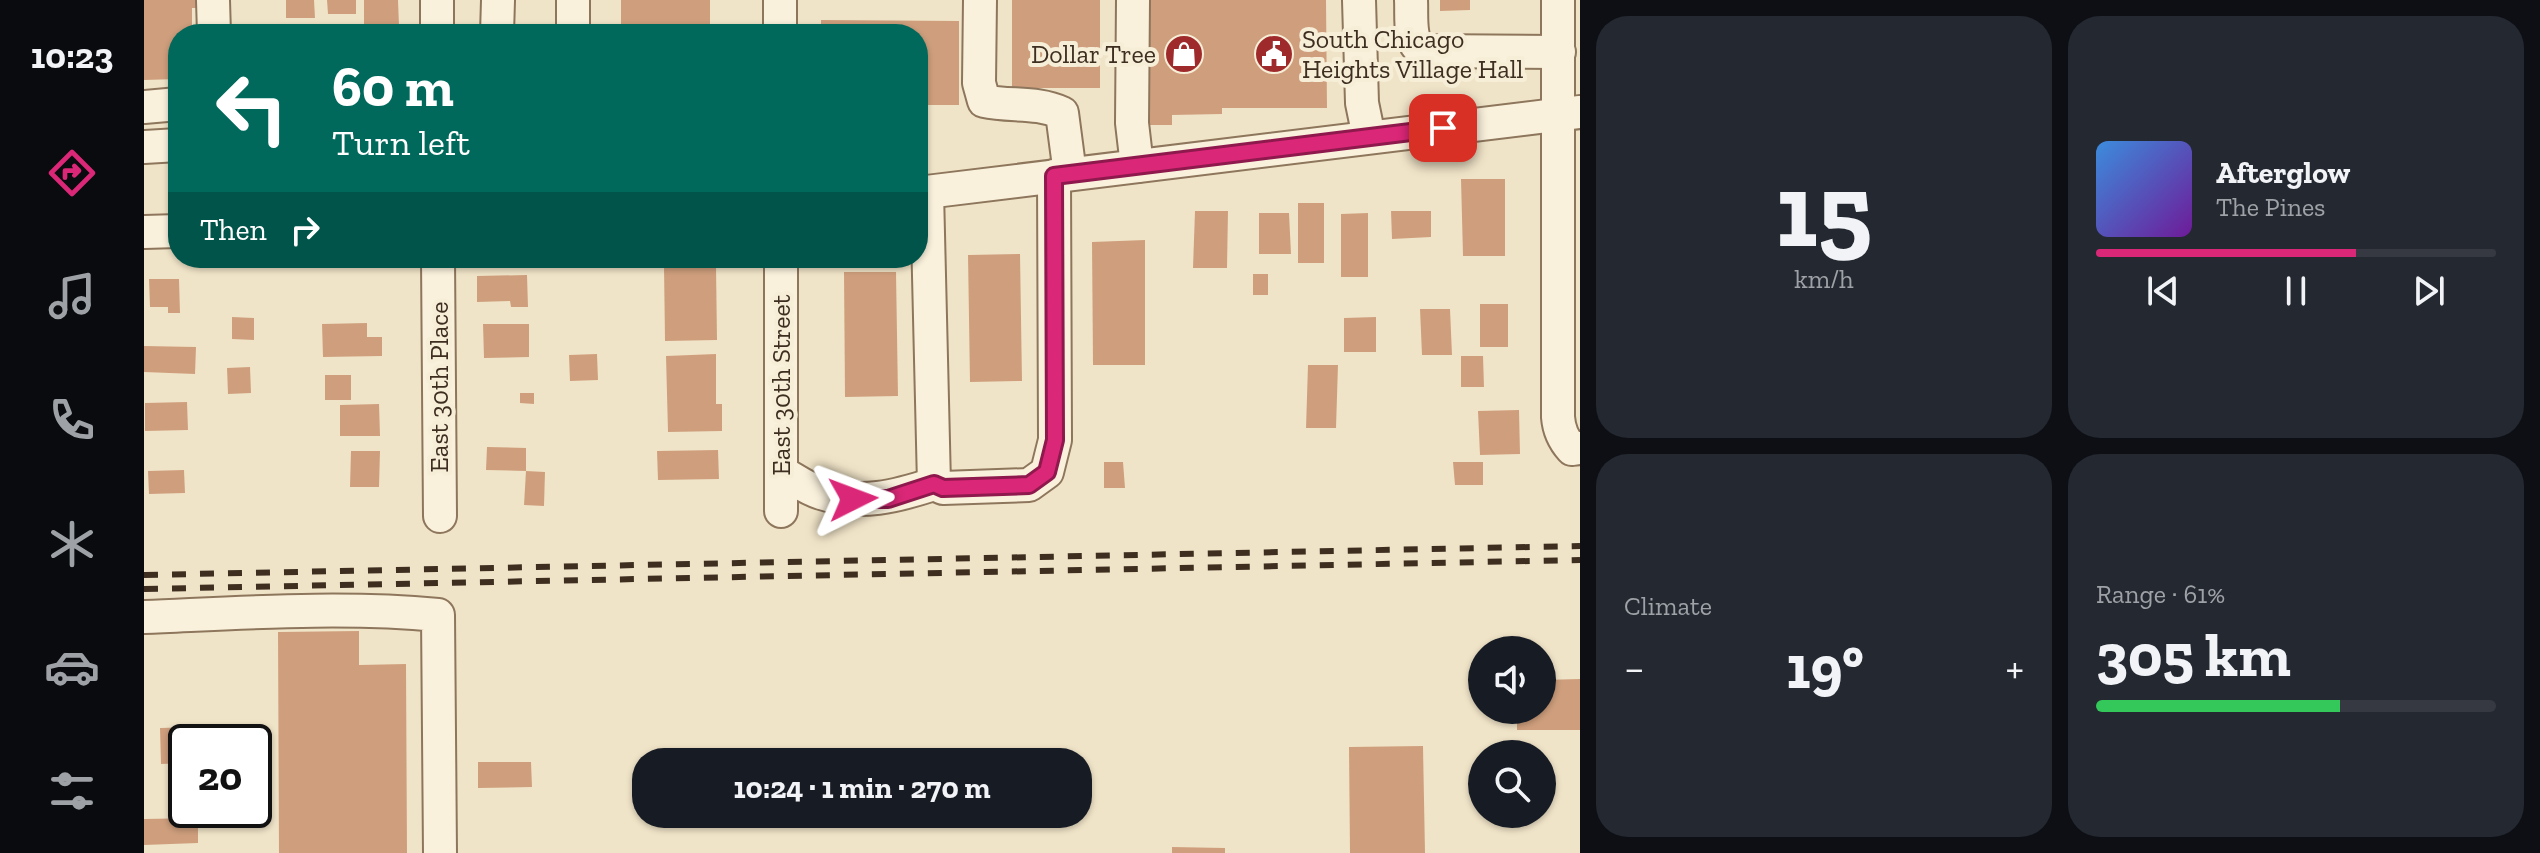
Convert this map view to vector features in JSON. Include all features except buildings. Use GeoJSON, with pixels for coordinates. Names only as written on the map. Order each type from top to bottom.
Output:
{"type":"FeatureCollection","features":[{"type":"Feature","properties":{"kind":"street"},"geometry":{"type":"LineString","coordinates":[[213,0],[214,24]]}},
{"type":"Feature","properties":{"kind":"street"},"geometry":{"type":"LineString","coordinates":[[437,0],[437,24]]}},
{"type":"Feature","properties":{"kind":"street"},"geometry":{"type":"LineString","coordinates":[[497,24],[498,0]]}},
{"type":"Feature","properties":{"kind":"street"},"geometry":{"type":"LineString","coordinates":[[573,0],[573,24]]}},
{"type":"Feature","properties":{"kind":"street"},"geometry":{"type":"LineString","coordinates":[[780,0],[780,24]]}},
{"type":"Feature","properties":{"kind":"street"},"geometry":{"type":"LineString","coordinates":[[781,472],[820,493],[853,499],[888,499],[934,484],[943,488],[1029,485],[1047,472],[1055,440],[1062,113],[1045,105],[1001,105],[984,101],[979,83],[980,0]]}},
{"type":"Feature","properties":{"kind":"street"},"geometry":{"type":"LineString","coordinates":[[1133,0],[1132,123],[1137,166]]}},
{"type":"Feature","properties":{"kind":"street"},"geometry":{"type":"LineString","coordinates":[[1359,0],[1362,103],[1369,137]]}},
{"type":"Feature","properties":{"kind":"street"},"geometry":{"type":"LineString","coordinates":[[1411,0],[1413,36],[1416,47],[1422,51],[1559,52]]}},
{"type":"Feature","properties":{"kind":"street"},"geometry":{"type":"LineString","coordinates":[[1558,0],[1559,52],[1570,113],[1569,276],[1558,417],[1559,429],[1576,449]]}},
{"type":"Feature","properties":{"kind":"street"},"geometry":{"type":"LineString","coordinates":[[144,107],[168,105]]}},
{"type":"Feature","properties":{"kind":"street"},"geometry":{"type":"LineString","coordinates":[[928,192],[1570,113]]}},
{"type":"Feature","properties":{"kind":"street"},"geometry":{"type":"LineString","coordinates":[[144,147],[168,146]]}},
{"type":"Feature","properties":{"kind":"street"},"geometry":{"type":"LineString","coordinates":[[144,232],[168,231]]}},
{"type":"Feature","properties":{"kind":"street","name":"East 30th Place"},"geometry":{"type":"LineString","coordinates":[[438,268],[440,516]]}},
{"type":"Feature","properties":{"kind":"street","name":"East 30th Street"},"geometry":{"type":"LineString","coordinates":[[781,268],[781,511]]}},
{"type":"Feature","properties":{"kind":"street"},"geometry":{"type":"LineString","coordinates":[[925,268],[934,484]]}},
{"type":"Feature","properties":{"kind":"street"},"geometry":{"type":"LineString","coordinates":[[144,617],[233,612],[401,611],[438,615],[440,853]]}},
{"type":"Feature","properties":{"kind":"railway"},"geometry":{"type":"LineString","coordinates":[[144,575],[1580,546]]}},
{"type":"Feature","properties":{"kind":"railway"},"geometry":{"type":"LineString","coordinates":[[144,589],[1580,560]]}},
{"type":"Feature","properties":{"kind":"place","name":"Dollar Tree"},"geometry":{"type":"Point","coordinates":[1184,54]}},
{"type":"Feature","properties":{"kind":"place","name":"South Chicago Heights Village Hall"},"geometry":{"type":"Point","coordinates":[1274,54]}},
{"type":"Feature","properties":{"kind":"route"},"geometry":{"type":"LineString","coordinates":[[853,499],[888,499],[934,484],[943,488],[1029,485],[1047,472],[1055,440],[1054,176],[1443,128]]}}]}
